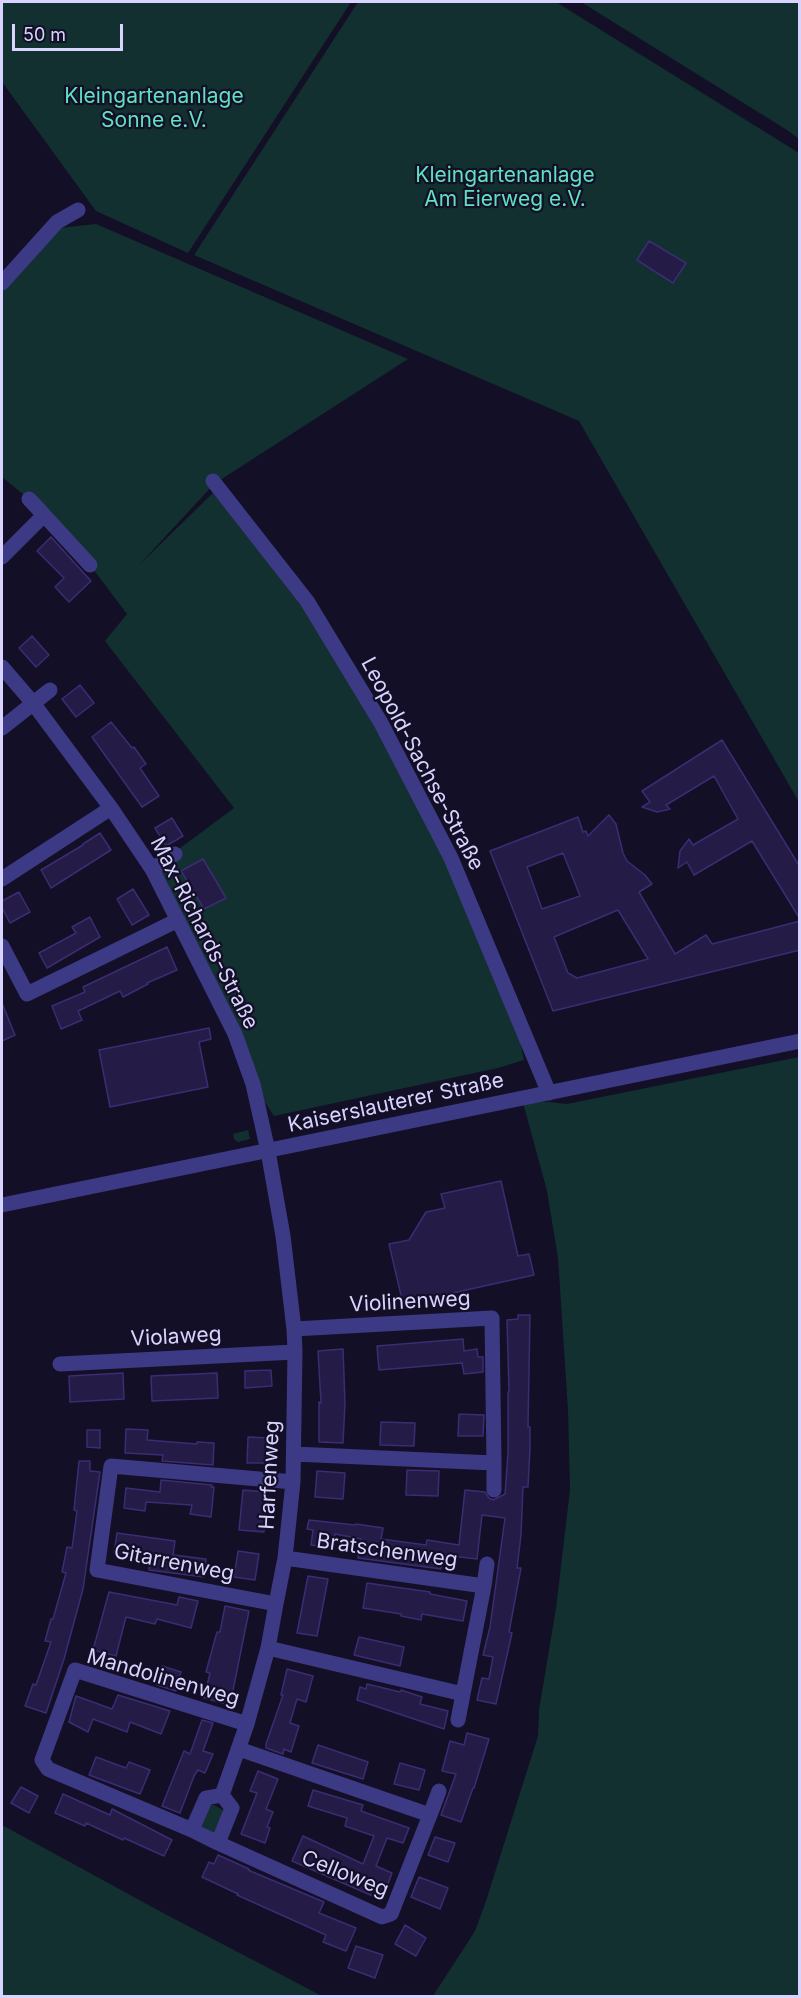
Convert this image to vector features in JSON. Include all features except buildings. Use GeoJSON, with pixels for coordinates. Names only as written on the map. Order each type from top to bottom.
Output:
{"type":"FeatureCollection","features":[{"type":"Feature","properties":{"kind":"street"},"geometry":{"type":"LineString","coordinates":[[2,283],[57,222],[78,210]]}},
{"type":"Feature","properties":{"kind":"street","name":"Leopold-Sachse-Straße"},"geometry":{"type":"LineString","coordinates":[[213,481],[307,601],[381,723],[452,858],[549,1093]]}},
{"type":"Feature","properties":{"kind":"street"},"geometry":{"type":"LineString","coordinates":[[29,499],[90,565]]}},
{"type":"Feature","properties":{"kind":"street"},"geometry":{"type":"LineString","coordinates":[[2,557],[44,515]]}},
{"type":"Feature","properties":{"kind":"street","name":"Max-Richards-Straße"},"geometry":{"type":"LineString","coordinates":[[2,667],[33,703],[111,808],[152,869],[235,1034],[253,1084],[268,1150]]}},
{"type":"Feature","properties":{"kind":"street"},"geometry":{"type":"LineString","coordinates":[[2,728],[50,690]]}},
{"type":"Feature","properties":{"kind":"street"},"geometry":{"type":"LineString","coordinates":[[2,879],[111,808]]}},
{"type":"Feature","properties":{"kind":"street"},"geometry":{"type":"LineString","coordinates":[[152,869],[174,854]]}},
{"type":"Feature","properties":{"kind":"street"},"geometry":{"type":"LineString","coordinates":[[2,946],[27,994],[178,920]]}},
{"type":"Feature","properties":{"kind":"street","name":"Kaiserslauterer Straße"},"geometry":{"type":"LineString","coordinates":[[2,1205],[800,1041]]}},
{"type":"Feature","properties":{"kind":"street","name":"Harfenweg"},"geometry":{"type":"LineString","coordinates":[[222,1795],[248,1724],[268,1648],[285,1558],[294,1454],[294,1329],[283,1236],[268,1150]]}},
{"type":"Feature","properties":{"kind":"street","name":"Violinenweg"},"geometry":{"type":"LineString","coordinates":[[294,1329],[492,1318],[494,1490]]}},
{"type":"Feature","properties":{"kind":"street","name":"Violaweg"},"geometry":{"type":"LineString","coordinates":[[60,1364],[295,1352]]}},
{"type":"Feature","properties":{"kind":"street"},"geometry":{"type":"LineString","coordinates":[[294,1454],[494,1463]]}},
{"type":"Feature","properties":{"kind":"street","name":"Gitarrenweg"},"geometry":{"type":"LineString","coordinates":[[276,1604],[97,1570],[111,1466],[292,1482]]}},
{"type":"Feature","properties":{"kind":"street","name":"Bratschenweg"},"geometry":{"type":"LineString","coordinates":[[285,1558],[483,1587]]}},
{"type":"Feature","properties":{"kind":"street","name":"Bratschenweg"},"geometry":{"type":"LineString","coordinates":[[458,1720],[487,1564]]}},
{"type":"Feature","properties":{"kind":"street"},"geometry":{"type":"LineString","coordinates":[[268,1648],[463,1694]]}},
{"type":"Feature","properties":{"kind":"street","name":"Mandolinenweg"},"geometry":{"type":"LineString","coordinates":[[192,1830],[48,1769],[42,1760],[75,1670],[248,1724]]}},
{"type":"Feature","properties":{"kind":"street"},"geometry":{"type":"LineString","coordinates":[[239,1749],[430,1815]]}},
{"type":"Feature","properties":{"kind":"street","name":"Celloweg"},"geometry":{"type":"LineString","coordinates":[[218,1843],[382,1917],[391,1914],[439,1791]]}},
{"type":"Feature","properties":{"kind":"street"},"geometry":{"type":"LineString","coordinates":[[222,1795],[232,1808],[218,1843],[192,1830],[206,1798],[222,1795]]}},
{"type":"Feature","properties":{"kind":"green space","name":"Kleingartenanlage Sonne e.V."},"geometry":{"type":"Polygon","coordinates":[[[2,2],[351,2],[188,253],[96,211],[2,82],[2,2]]]}},
{"type":"Feature","properties":{"kind":"green space","name":"Kleingartenanlage Am Eierweg e.V."},"geometry":{"type":"Polygon","coordinates":[[[358,2],[556,2],[799,153],[799,802],[579,421],[194,255],[358,2]]]}},
{"type":"Feature","properties":{"kind":"green space"},"geometry":{"type":"Polygon","coordinates":[[[581,2],[799,2],[799,139],[787,130],[581,2]]]}},
{"type":"Feature","properties":{"kind":"green space"},"geometry":{"type":"Polygon","coordinates":[[[96,224],[408,359],[214,484],[139,565],[213,493],[307,601],[451,858],[519,1036],[524,1060],[498,1068],[274,1116],[253,1084],[152,869],[234,808],[105,641],[127,614],[90,565],[29,499],[2,477],[2,288],[59,228],[96,224]]]}},
{"type":"Feature","properties":{"kind":"green space"},"geometry":{"type":"Polygon","coordinates":[[[799,1057],[799,1996],[433,1996],[475,1931],[538,1736],[539,1710],[556,1608],[570,1490],[568,1410],[558,1258],[547,1191],[522,1099],[567,1104],[799,1057]]]}},
{"type":"Feature","properties":{"kind":"green space"},"geometry":{"type":"Polygon","coordinates":[[[248,1130],[250,1139],[238,1142],[234,1139],[233,1134],[248,1130]]]}},
{"type":"Feature","properties":{"kind":"green space"},"geometry":{"type":"Polygon","coordinates":[[[211,1805],[225,1811],[216,1832],[213,1833],[202,1826],[211,1805]]]}},
{"type":"Feature","properties":{"kind":"green space"},"geometry":{"type":"Polygon","coordinates":[[[2,1825],[165,1914],[322,1996],[2,1996],[2,1825]]]}}]}
